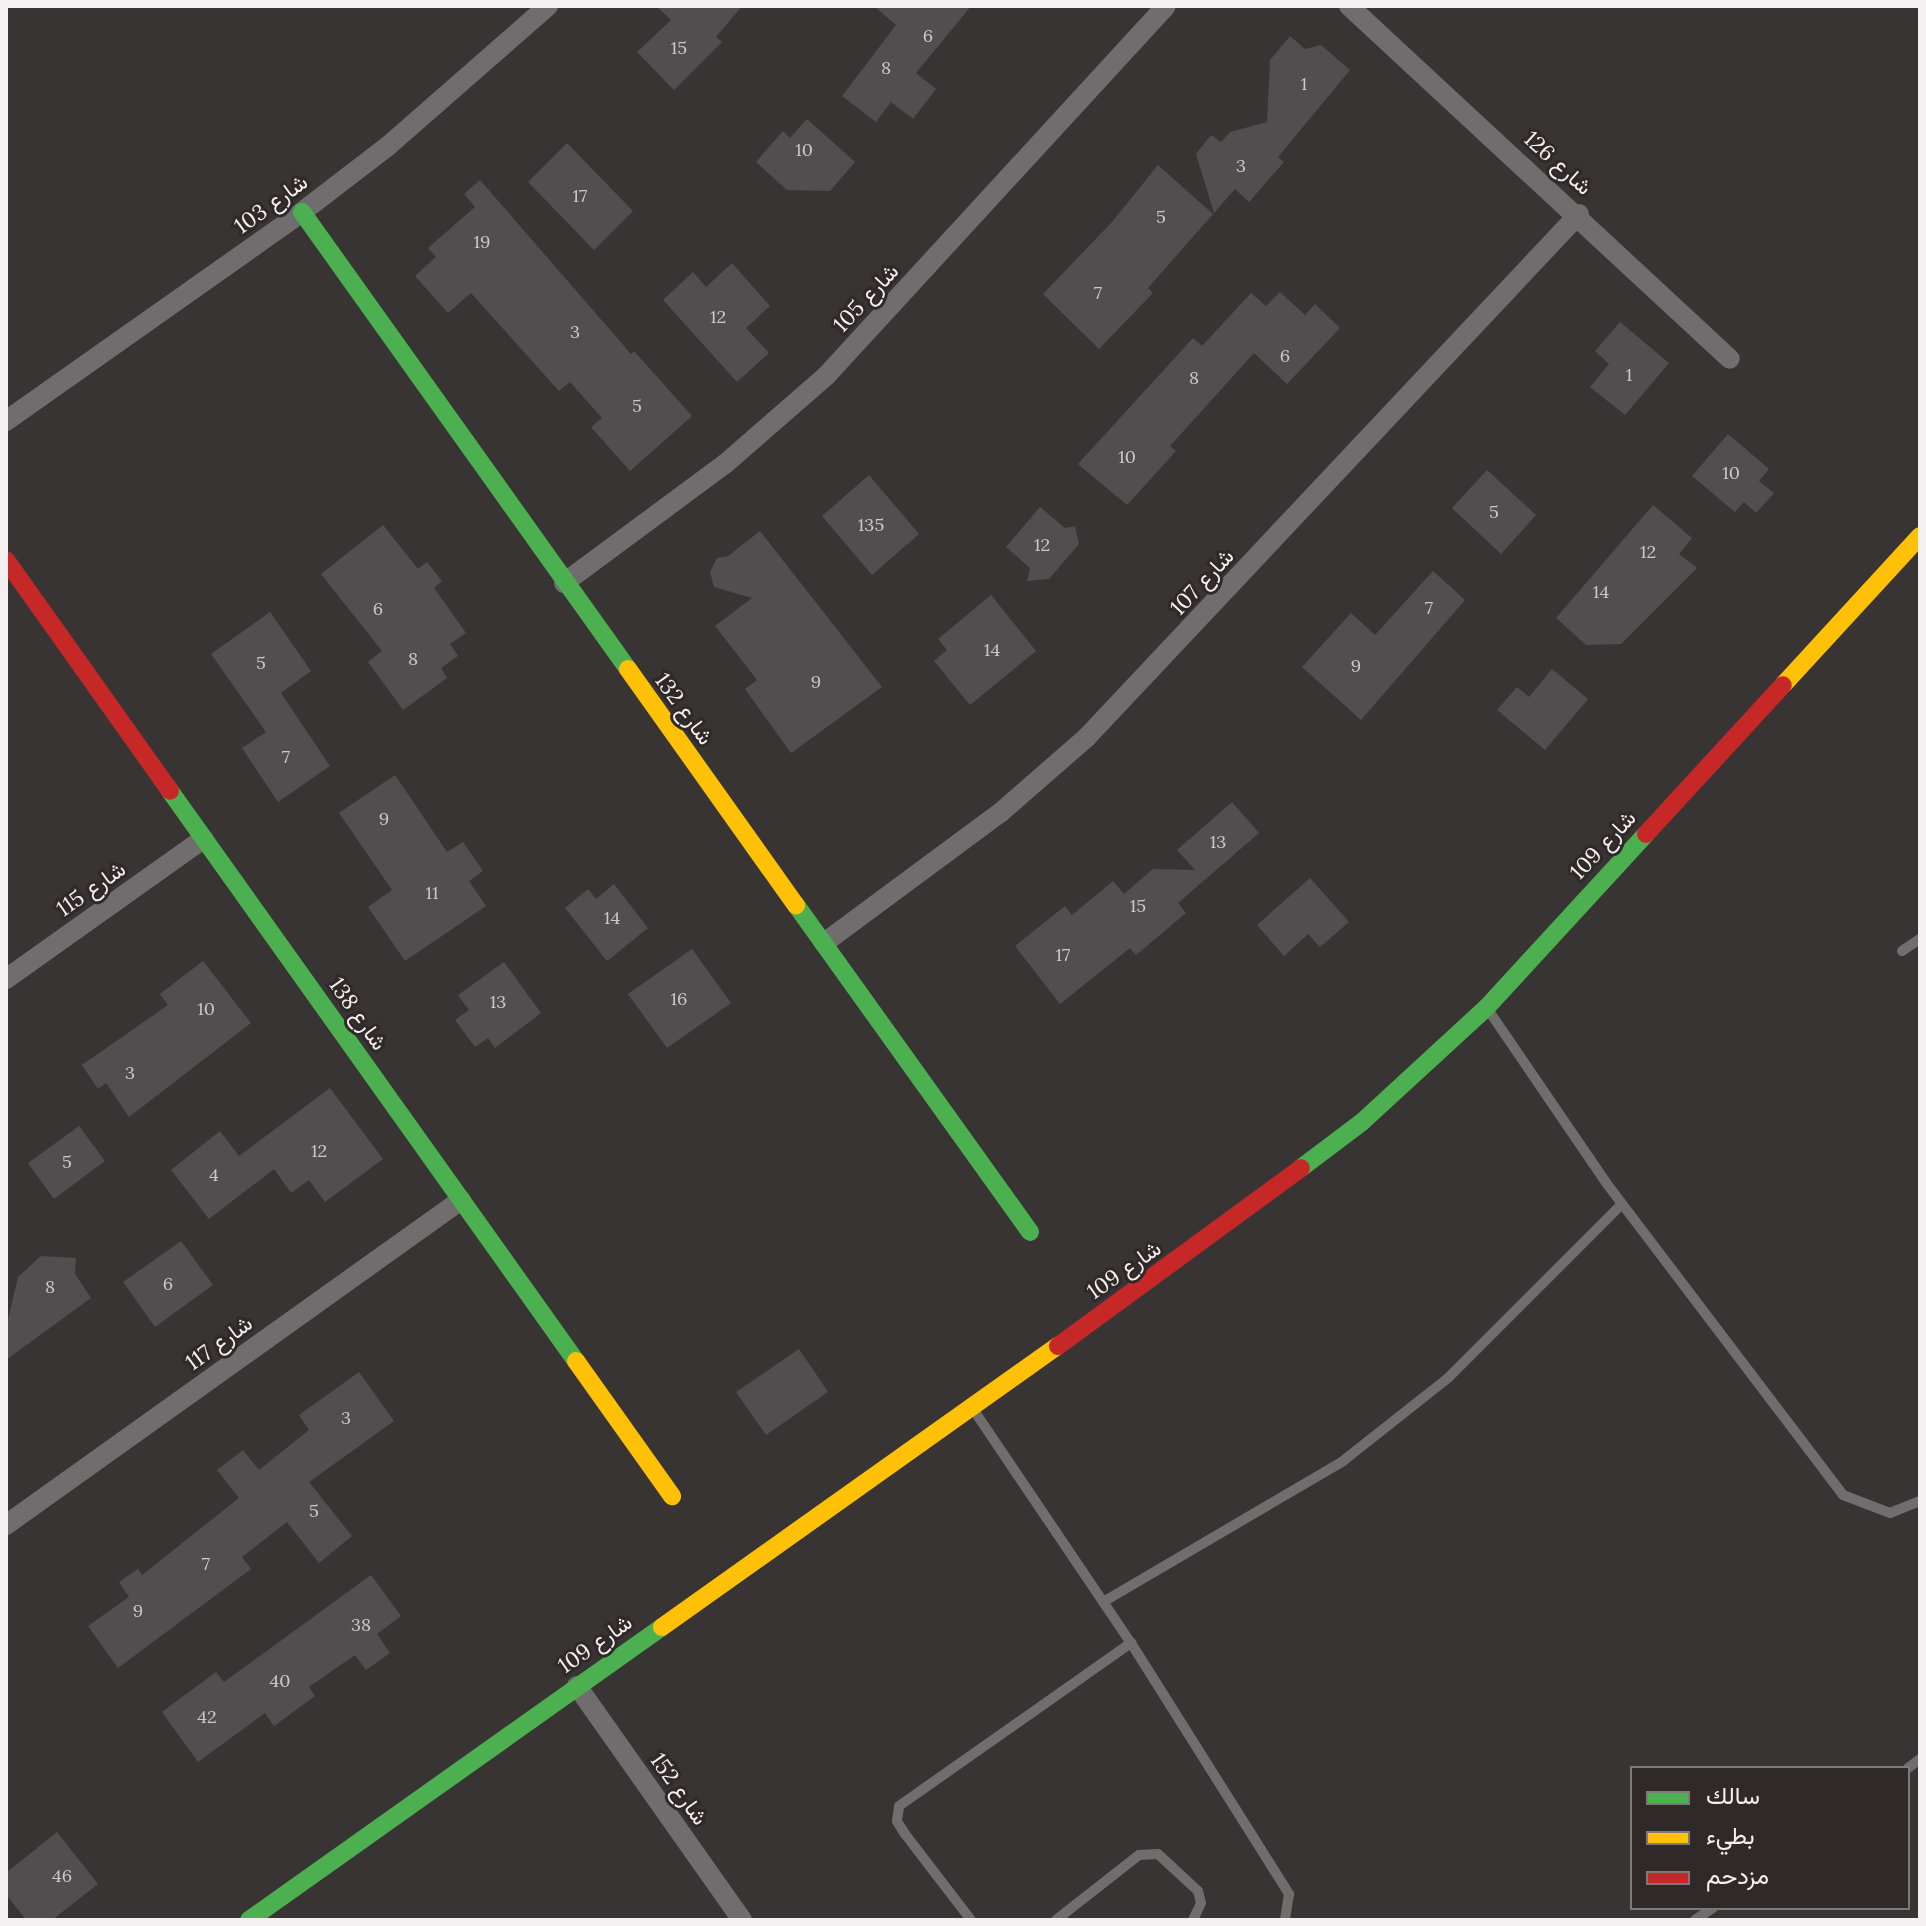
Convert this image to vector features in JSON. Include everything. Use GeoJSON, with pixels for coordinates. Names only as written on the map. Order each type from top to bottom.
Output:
{"type":"FeatureCollection","features":[{"type":"Feature","properties":{"kind":"street","name":"شارع 103"},"geometry":{"type":"LineString","coordinates":[[6,421],[302,212],[460,86],[548,6]]}},
{"type":"Feature","properties":{"kind":"street","name":"شارع 105"},"geometry":{"type":"LineString","coordinates":[[564,583],[725,464],[826,376],[1166,6]]}},
{"type":"Feature","properties":{"kind":"street","name":"شارع 126"},"geometry":{"type":"LineString","coordinates":[[1349,6],[1579,214],[1730,359]]}},
{"type":"Feature","properties":{"kind":"street","name":"شارع 132"},"geometry":{"type":"LineString","coordinates":[[302,212],[1030,1232]]}},
{"type":"Feature","properties":{"kind":"street","name":"شارع 107"},"geometry":{"type":"LineString","coordinates":[[824,943],[1000,813],[1087,737],[1579,214]]}},
{"type":"Feature","properties":{"kind":"street","name":"شارع 109"},"geometry":{"type":"LineString","coordinates":[[249,1920],[1281,1187],[1362,1122],[1487,1007],[1920,536]]}},
{"type":"Feature","properties":{"kind":"street","name":"شارع 138"},"geometry":{"type":"LineString","coordinates":[[6,560],[672,1496]]}},
{"type":"Feature","properties":{"kind":"street","name":"شارع 115"},"geometry":{"type":"LineString","coordinates":[[6,979],[203,839]]}},
{"type":"Feature","properties":{"kind":"street","name":"شارع 117"},"geometry":{"type":"LineString","coordinates":[[6,1525],[461,1200]]}},
{"type":"Feature","properties":{"kind":"street","name":"شارع 152"},"geometry":{"type":"LineString","coordinates":[[577,1686],[742,1920]]}},
{"type":"Feature","properties":{"kind":"lane"},"geometry":{"type":"LineString","coordinates":[[1902,951],[1920,939]]}},
{"type":"Feature","properties":{"kind":"lane"},"geometry":{"type":"LineString","coordinates":[[1487,1007],[1622,1204],[1843,1495],[1890,1513],[1920,1501]]}},
{"type":"Feature","properties":{"kind":"lane"},"geometry":{"type":"LineString","coordinates":[[1103,1602],[1343,1461],[1448,1378],[1622,1204]]}},
{"type":"Feature","properties":{"kind":"lane"},"geometry":{"type":"LineString","coordinates":[[971,1407],[1131,1643],[1289,1894],[1285,1920]]}},
{"type":"Feature","properties":{"kind":"lane"},"geometry":{"type":"LineString","coordinates":[[971,1920],[905,1834],[897,1821],[899,1806],[1131,1643]]}},
{"type":"Feature","properties":{"kind":"lane"},"geometry":{"type":"LineString","coordinates":[[1056,1920],[1139,1855],[1158,1854],[1198,1891],[1201,1903],[1193,1920]]}},
{"type":"Feature","properties":{"kind":"building"},"geometry":{"type":"Polygon","coordinates":[[[656,6],[742,6],[716,37],[722,42],[674,90],[637,52],[671,20],[656,6]]]}},
{"type":"Feature","properties":{"kind":"building"},"geometry":{"type":"Polygon","coordinates":[[[874,6],[971,6],[916,73],[936,89],[913,119],[891,102],[876,122],[842,96],[896,25],[874,6]]]}},
{"type":"Feature","properties":{"kind":"building"},"geometry":{"type":"Polygon","coordinates":[[[1290,36],[1305,49],[1321,45],[1350,70],[1278,157],[1284,162],[1249,202],[1235,189],[1214,213],[1196,154],[1211,135],[1221,142],[1230,132],[1267,122],[1270,60],[1290,36]]]}},
{"type":"Feature","properties":{"kind":"building"},"geometry":{"type":"Polygon","coordinates":[[[807,119],[855,162],[830,191],[787,190],[756,162],[783,131],[790,138],[807,119]]]}},
{"type":"Feature","properties":{"kind":"building"},"geometry":{"type":"Polygon","coordinates":[[[567,143],[633,211],[594,250],[528,182],[567,143]]]}},
{"type":"Feature","properties":{"kind":"building"},"geometry":{"type":"Polygon","coordinates":[[[1158,165],[1213,214],[1148,288],[1153,293],[1099,349],[1043,294],[1112,222],[1158,165]]]}},
{"type":"Feature","properties":{"kind":"building"},"geometry":{"type":"Polygon","coordinates":[[[480,180],[631,354],[634,351],[692,416],[630,471],[591,427],[602,418],[570,382],[559,391],[471,293],[448,313],[415,276],[436,257],[428,248],[475,207],[464,194],[480,180]]]}},
{"type":"Feature","properties":{"kind":"building"},"geometry":{"type":"Polygon","coordinates":[[[732,263],[770,306],[746,328],[769,353],[737,382],[663,300],[693,272],[706,287],[732,263]]]}},
{"type":"Feature","properties":{"kind":"building"},"geometry":{"type":"Polygon","coordinates":[[[1280,292],[1305,315],[1315,304],[1340,328],[1287,384],[1254,353],[1170,446],[1176,451],[1127,505],[1078,464],[1193,338],[1202,346],[1251,293],[1266,306],[1280,292]]]}},
{"type":"Feature","properties":{"kind":"building"},"geometry":{"type":"Polygon","coordinates":[[[1620,322],[1669,363],[1625,415],[1590,387],[1609,364],[1595,351],[1620,322]]]}},
{"type":"Feature","properties":{"kind":"building"},"geometry":{"type":"Polygon","coordinates":[[[1728,434],[1769,469],[1759,481],[1774,493],[1756,513],[1744,502],[1735,512],[1692,476],[1728,434]]]}},
{"type":"Feature","properties":{"kind":"building"},"geometry":{"type":"Polygon","coordinates":[[[1487,470],[1536,515],[1501,554],[1452,508],[1487,470]]]}},
{"type":"Feature","properties":{"kind":"building"},"geometry":{"type":"Polygon","coordinates":[[[869,475],[919,534],[872,575],[822,516],[869,475]]]}},
{"type":"Feature","properties":{"kind":"building"},"geometry":{"type":"Polygon","coordinates":[[[1653,505],[1692,538],[1679,554],[1697,568],[1621,644],[1586,645],[1556,618],[1653,505]]]}},
{"type":"Feature","properties":{"kind":"building"},"geometry":{"type":"Polygon","coordinates":[[[1040,507],[1065,528],[1075,526],[1079,544],[1049,579],[1027,581],[1030,568],[1006,547],[1040,507]]]}},
{"type":"Feature","properties":{"kind":"building"},"geometry":{"type":"Polygon","coordinates":[[[383,525],[418,569],[427,562],[442,581],[434,588],[466,633],[450,644],[458,656],[441,668],[447,678],[403,710],[368,662],[382,651],[321,574],[383,525]]]}},
{"type":"Feature","properties":{"kind":"building"},"geometry":{"type":"Polygon","coordinates":[[[760,531],[882,687],[791,753],[745,689],[757,680],[715,626],[752,598],[714,587],[710,572],[717,558],[728,556],[760,531]]]}},
{"type":"Feature","properties":{"kind":"building"},"geometry":{"type":"Polygon","coordinates":[[[1433,571],[1465,600],[1361,720],[1302,667],[1351,613],[1375,635],[1433,571]]]}},
{"type":"Feature","properties":{"kind":"building"},"geometry":{"type":"Polygon","coordinates":[[[991,595],[1036,651],[970,705],[934,661],[947,650],[938,639],[991,595]]]}},
{"type":"Feature","properties":{"kind":"building"},"geometry":{"type":"Polygon","coordinates":[[[270,612],[311,671],[281,693],[330,766],[278,802],[242,748],[266,732],[211,654],[270,612]]]}},
{"type":"Feature","properties":{"kind":"building"},"geometry":{"type":"Polygon","coordinates":[[[1552,669],[1588,699],[1545,750],[1497,710],[1517,687],[1529,697],[1552,669]]]}},
{"type":"Feature","properties":{"kind":"building"},"geometry":{"type":"Polygon","coordinates":[[[395,775],[447,852],[463,842],[483,871],[469,881],[486,906],[405,961],[368,907],[392,890],[339,813],[395,775]]]}},
{"type":"Feature","properties":{"kind":"building"},"geometry":{"type":"Polygon","coordinates":[[[1232,802],[1259,833],[1178,903],[1186,913],[1136,955],[1130,948],[1060,1004],[1015,946],[1065,906],[1072,915],[1113,881],[1124,894],[1153,869],[1195,870],[1177,850],[1232,802]]]}},
{"type":"Feature","properties":{"kind":"building"},"geometry":{"type":"Polygon","coordinates":[[[1310,878],[1349,922],[1320,947],[1308,934],[1284,956],[1257,925],[1310,878]]]}},
{"type":"Feature","properties":{"kind":"building"},"geometry":{"type":"Polygon","coordinates":[[[614,884],[648,928],[607,961],[565,908],[588,889],[596,899],[614,884]]]}},
{"type":"Feature","properties":{"kind":"building"},"geometry":{"type":"Polygon","coordinates":[[[692,949],[731,1003],[667,1048],[628,994],[692,949]]]}},
{"type":"Feature","properties":{"kind":"building"},"geometry":{"type":"Polygon","coordinates":[[[203,961],[251,1023],[129,1117],[106,1083],[98,1089],[82,1065],[168,1005],[160,994],[203,961]]]}},
{"type":"Feature","properties":{"kind":"building"},"geometry":{"type":"Polygon","coordinates":[[[504,962],[541,1013],[495,1048],[488,1038],[475,1047],[455,1020],[469,1010],[458,995],[504,962]]]}},
{"type":"Feature","properties":{"kind":"building"},"geometry":{"type":"Polygon","coordinates":[[[330,1088],[383,1159],[325,1202],[309,1180],[291,1193],[274,1169],[209,1219],[171,1170],[220,1131],[239,1156],[330,1088]]]}},
{"type":"Feature","properties":{"kind":"building"},"geometry":{"type":"Polygon","coordinates":[[[79,1126],[105,1161],[54,1199],[28,1163],[79,1126]]]}},
{"type":"Feature","properties":{"kind":"building"},"geometry":{"type":"Polygon","coordinates":[[[181,1241],[213,1285],[155,1327],[123,1282],[181,1241]]]}},
{"type":"Feature","properties":{"kind":"building"},"geometry":{"type":"Polygon","coordinates":[[[41,1256],[76,1258],[75,1274],[91,1298],[6,1360],[6,1328],[18,1277],[41,1256]]]}},
{"type":"Feature","properties":{"kind":"building"},"geometry":{"type":"Polygon","coordinates":[[[799,1349],[828,1392],[766,1435],[736,1392],[799,1349]]]}},
{"type":"Feature","properties":{"kind":"building"},"geometry":{"type":"Polygon","coordinates":[[[359,1372],[394,1421],[309,1482],[352,1536],[319,1563],[287,1522],[242,1557],[251,1569],[118,1668],[88,1626],[129,1597],[119,1582],[138,1569],[142,1575],[239,1498],[217,1470],[243,1450],[259,1470],[309,1430],[299,1415],[359,1372]]]}},
{"type":"Feature","properties":{"kind":"building"},"geometry":{"type":"Polygon","coordinates":[[[371,1575],[401,1616],[377,1634],[390,1653],[366,1670],[355,1655],[309,1687],[315,1696],[274,1726],[265,1713],[198,1762],[162,1712],[216,1672],[224,1682],[371,1575]]]}},
{"type":"Feature","properties":{"kind":"building"},"geometry":{"type":"Polygon","coordinates":[[[57,1832],[98,1884],[52,1920],[26,1920],[6,1894],[6,1873],[57,1832]]]}},
{"type":"Feature","properties":{"kind":"traffic: fast"},"geometry":{"type":"LineString","coordinates":[[302,212],[628,669]]}},
{"type":"Feature","properties":{"kind":"traffic: fast"},"geometry":{"type":"LineString","coordinates":[[170,791],[576,1361]]}},
{"type":"Feature","properties":{"kind":"traffic: fast"},"geometry":{"type":"LineString","coordinates":[[1301,1168],[1362,1122],[1487,1007],[1646,834]]}},
{"type":"Feature","properties":{"kind":"traffic: fast"},"geometry":{"type":"LineString","coordinates":[[796,905],[1030,1232]]}},
{"type":"Feature","properties":{"kind":"traffic: fast"},"geometry":{"type":"LineString","coordinates":[[249,1920],[662,1627]]}},
{"type":"Feature","properties":{"kind":"traffic: slow"},"geometry":{"type":"LineString","coordinates":[[1783,685],[1920,536]]}},
{"type":"Feature","properties":{"kind":"traffic: slow"},"geometry":{"type":"LineString","coordinates":[[628,669],[796,905]]}},
{"type":"Feature","properties":{"kind":"traffic: slow"},"geometry":{"type":"LineString","coordinates":[[662,1627],[1058,1346]]}},
{"type":"Feature","properties":{"kind":"traffic: slow"},"geometry":{"type":"LineString","coordinates":[[576,1361],[672,1496]]}},
{"type":"Feature","properties":{"kind":"traffic: jam"},"geometry":{"type":"LineString","coordinates":[[6,560],[170,791]]}},
{"type":"Feature","properties":{"kind":"traffic: jam"},"geometry":{"type":"LineString","coordinates":[[1646,834],[1783,685]]}},
{"type":"Feature","properties":{"kind":"traffic: jam"},"geometry":{"type":"LineString","coordinates":[[1058,1346],[1301,1168]]}}]}
